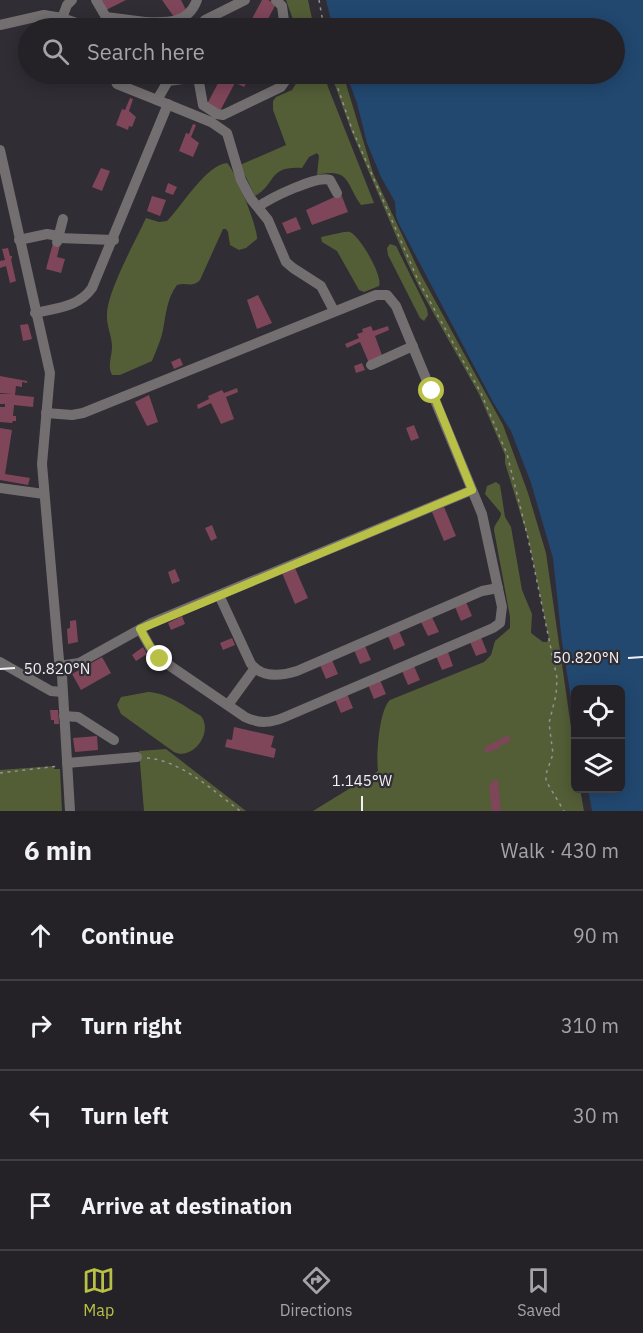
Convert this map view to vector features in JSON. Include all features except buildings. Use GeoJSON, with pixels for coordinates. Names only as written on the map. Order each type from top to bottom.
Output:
{"type":"FeatureCollection","features":[{"type":"Feature","properties":{"kind":"street"},"geometry":{"type":"LineString","coordinates":[[32,18],[46,15],[62,18],[72,0]]}},
{"type":"Feature","properties":{"kind":"street"},"geometry":{"type":"LineString","coordinates":[[96,0],[107,18]]}},
{"type":"Feature","properties":{"kind":"street"},"geometry":{"type":"LineString","coordinates":[[180,18],[193,9],[197,0]]}},
{"type":"Feature","properties":{"kind":"street"},"geometry":{"type":"LineString","coordinates":[[209,18],[245,0]]}},
{"type":"Feature","properties":{"kind":"street"},"geometry":{"type":"LineString","coordinates":[[276,0],[282,6],[284,18]]}},
{"type":"Feature","properties":{"kind":"street"},"geometry":{"type":"LineString","coordinates":[[0,25],[18,21]]}},
{"type":"Feature","properties":{"kind":"street"},"geometry":{"type":"LineString","coordinates":[[117,84],[211,122],[227,133],[240,176],[249,195],[268,220],[288,264],[321,285],[334,312]]}},
{"type":"Feature","properties":{"kind":"street"},"geometry":{"type":"LineString","coordinates":[[157,100],[164,84]]}},
{"type":"Feature","properties":{"kind":"street"},"geometry":{"type":"LineString","coordinates":[[199,84],[203,105],[221,115],[283,84]]}},
{"type":"Feature","properties":{"kind":"street"},"geometry":{"type":"LineString","coordinates":[[35,313],[73,304],[85,297],[94,285],[168,104]]}},
{"type":"Feature","properties":{"kind":"street"},"geometry":{"type":"LineString","coordinates":[[0,150],[50,373],[42,456],[62,679],[61,694],[70,811]]}},
{"type":"Feature","properties":{"kind":"street"},"geometry":{"type":"LineString","coordinates":[[258,207],[276,196],[321,179],[330,180],[337,193]]}},
{"type":"Feature","properties":{"kind":"street"},"geometry":{"type":"LineString","coordinates":[[58,239],[63,219]]}},
{"type":"Feature","properties":{"kind":"street"},"geometry":{"type":"LineString","coordinates":[[19,240],[47,234],[58,239],[114,240]]}},
{"type":"Feature","properties":{"kind":"street"},"geometry":{"type":"LineString","coordinates":[[46,413],[72,415],[82,413],[376,294],[387,295],[394,302],[484,522],[498,588],[502,618],[500,623],[272,722],[250,720],[160,659],[140,629]]}},
{"type":"Feature","properties":{"kind":"street"},"geometry":{"type":"LineString","coordinates":[[371,365],[413,346]]}},
{"type":"Feature","properties":{"kind":"street"},"geometry":{"type":"LineString","coordinates":[[0,488],[44,494]]}},
{"type":"Feature","properties":{"kind":"street"},"geometry":{"type":"LineString","coordinates":[[59,664],[79,663],[140,629],[219,594],[472,490]]}},
{"type":"Feature","properties":{"kind":"street"},"geometry":{"type":"LineString","coordinates":[[219,594],[255,668],[270,675],[285,675],[482,591],[498,588]]}},
{"type":"Feature","properties":{"kind":"street"},"geometry":{"type":"LineString","coordinates":[[0,662],[51,691],[61,694]]}},
{"type":"Feature","properties":{"kind":"street"},"geometry":{"type":"LineString","coordinates":[[228,705],[255,668]]}},
{"type":"Feature","properties":{"kind":"street"},"geometry":{"type":"LineString","coordinates":[[64,716],[78,717],[114,740]]}},
{"type":"Feature","properties":{"kind":"street"},"geometry":{"type":"LineString","coordinates":[[67,763],[137,757]]}},
{"type":"Feature","properties":{"kind":"path"},"geometry":{"type":"LineString","coordinates":[[319,0],[322,18]]}},
{"type":"Feature","properties":{"kind":"path"},"geometry":{"type":"LineString","coordinates":[[336,84],[352,129],[418,280],[481,393],[507,454],[528,538],[557,678],[556,694],[549,723],[553,754],[546,781],[564,811]]}},
{"type":"Feature","properties":{"kind":"path"},"geometry":{"type":"LineString","coordinates":[[137,757],[155,759],[190,774],[240,811]]}},
{"type":"Feature","properties":{"kind":"path"},"geometry":{"type":"LineString","coordinates":[[0,773],[55,767],[67,763]]}},
{"type":"Feature","properties":{"kind":"green space"},"geometry":{"type":"Polygon","coordinates":[[[286,0],[308,0],[312,18],[292,18],[286,0]]]}},
{"type":"Feature","properties":{"kind":"green space"},"geometry":{"type":"Polygon","coordinates":[[[296,84],[327,84],[374,203],[361,205],[346,179],[341,175],[328,173],[317,175],[319,156],[317,153],[309,157],[302,168],[291,168],[278,173],[255,196],[240,165],[286,145],[273,110],[273,101],[276,97],[292,90],[296,84]]]}},
{"type":"Feature","properties":{"kind":"green space"},"geometry":{"type":"Polygon","coordinates":[[[335,84],[346,84],[373,173],[420,273],[503,425],[528,493],[546,553],[571,727],[571,793],[581,793],[584,811],[313,811],[378,771],[377,755],[381,723],[386,705],[390,700],[484,662],[491,655],[495,641],[510,628],[494,530],[501,513],[485,494],[487,486],[496,482],[500,485],[505,517],[511,527],[522,590],[532,614],[531,633],[543,642],[549,639],[528,538],[505,463],[505,455],[479,394],[408,264],[351,130],[335,84]]]}},
{"type":"Feature","properties":{"kind":"green space"},"geometry":{"type":"Polygon","coordinates":[[[227,163],[245,200],[254,223],[257,239],[246,248],[239,250],[230,245],[228,232],[223,229],[200,280],[195,284],[177,285],[171,295],[161,338],[152,361],[120,375],[112,375],[110,364],[112,343],[107,318],[109,304],[117,279],[146,218],[159,222],[167,221],[203,178],[219,165],[227,163]]]}},
{"type":"Feature","properties":{"kind":"green space"},"geometry":{"type":"Polygon","coordinates":[[[344,232],[353,234],[366,251],[378,275],[379,286],[364,292],[359,290],[337,251],[322,242],[321,237],[344,232]]]}},
{"type":"Feature","properties":{"kind":"green space"},"geometry":{"type":"Polygon","coordinates":[[[390,244],[396,246],[427,309],[428,315],[424,321],[420,318],[388,255],[387,248],[390,244]]]}},
{"type":"Feature","properties":{"kind":"green space"},"geometry":{"type":"Polygon","coordinates":[[[148,692],[169,697],[201,716],[205,730],[199,744],[194,749],[188,753],[174,752],[121,714],[117,705],[121,697],[148,692]]]}},
{"type":"Feature","properties":{"kind":"green space"},"geometry":{"type":"Polygon","coordinates":[[[166,749],[246,811],[144,811],[139,751],[166,749]]]}},
{"type":"Feature","properties":{"kind":"green space"},"geometry":{"type":"Polygon","coordinates":[[[54,766],[54,769],[60,769],[62,811],[0,811],[0,770],[54,766]]]}},
{"type":"Feature","properties":{"kind":"water"},"geometry":{"type":"Polygon","coordinates":[[[326,0],[643,0],[643,811],[592,811],[589,793],[625,793],[625,685],[571,685],[571,698],[553,558],[531,483],[511,431],[493,402],[399,224],[395,202],[381,177],[367,143],[350,84],[625,84],[625,18],[330,18],[326,0]]]}},
{"type":"Feature","properties":{"kind":"route"},"geometry":{"type":"LineString","coordinates":[[160,659],[140,629],[472,490],[432,391]]}}]}
